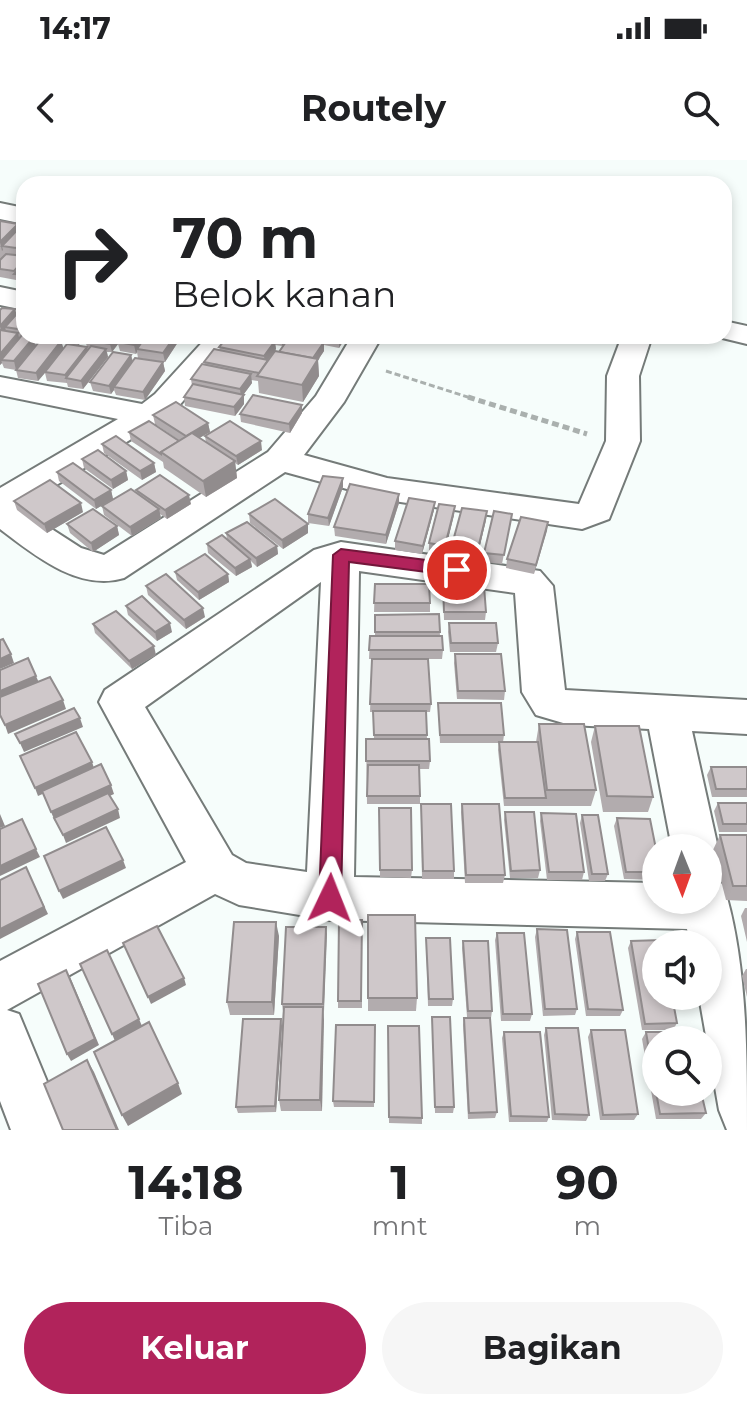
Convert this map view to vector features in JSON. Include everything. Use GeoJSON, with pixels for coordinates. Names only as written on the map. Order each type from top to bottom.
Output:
{"type":"FeatureCollection","features":[{"type":"Feature","properties":{"kind":"street"},"geometry":{"type":"LineString","coordinates":[[0,504],[148,415],[166,401],[216,344]]}},
{"type":"Feature","properties":{"kind":"street"},"geometry":{"type":"LineString","coordinates":[[280,460],[387,489],[582,517],[596,511],[623,441],[623,376],[634,344]]}},
{"type":"Feature","properties":{"kind":"street"},"geometry":{"type":"LineString","coordinates":[[0,512],[79,564],[95,570],[111,569],[280,460],[303,437],[360,349]]}},
{"type":"Feature","properties":{"kind":"street"},"geometry":{"type":"LineString","coordinates":[[0,386],[148,415]]}},
{"type":"Feature","properties":{"kind":"street"},"geometry":{"type":"LineString","coordinates":[[330,898],[341,555]]}},
{"type":"Feature","properties":{"kind":"street"},"geometry":{"type":"LineString","coordinates":[[642,903],[330,898],[239,883],[215,870],[120,702],[327,559],[341,555],[527,581],[534,586],[543,692],[551,703],[570,708],[666,710],[747,717]]}},
{"type":"Feature","properties":{"kind":"street"},"geometry":{"type":"LineString","coordinates":[[666,710],[692,834]]}},
{"type":"Feature","properties":{"kind":"street"},"geometry":{"type":"LineString","coordinates":[[0,988],[215,870]]}},
{"type":"Feature","properties":{"kind":"street"},"geometry":{"type":"LineString","coordinates":[[709,914],[747,1110]]}},
{"type":"Feature","properties":{"kind":"street"},"geometry":{"type":"LineString","coordinates":[[0,1033],[39,1130]]}},
{"type":"Feature","properties":{"kind":"path"},"geometry":{"type":"LineString","coordinates":[[360,349],[443,386],[589,434],[623,441]]}},
{"type":"Feature","properties":{"kind":"building"},"geometry":{"type":"Polygon","coordinates":[[[0,221],[16,224],[16,226],[0,242],[0,221]]]}},
{"type":"Feature","properties":{"kind":"building"},"geometry":{"type":"Polygon","coordinates":[[[16,231],[16,248],[2,246],[16,231]]]}},
{"type":"Feature","properties":{"kind":"building"},"geometry":{"type":"Polygon","coordinates":[[[6,254],[16,255],[16,269],[0,269],[0,260],[6,254]]]}},
{"type":"Feature","properties":{"kind":"building"},"geometry":{"type":"Polygon","coordinates":[[[15,309],[0,326],[0,310],[15,309]]]}},
{"type":"Feature","properties":{"kind":"building"},"geometry":{"type":"Polygon","coordinates":[[[16,315],[16,329],[5,327],[16,315]]]}},
{"type":"Feature","properties":{"kind":"building"},"geometry":{"type":"Polygon","coordinates":[[[0,330],[16,333],[16,335],[0,354],[0,330]]]}},
{"type":"Feature","properties":{"kind":"building"},"geometry":{"type":"Polygon","coordinates":[[[16,342],[28,344],[14,361],[1,360],[16,342]]]}},
{"type":"Feature","properties":{"kind":"building"},"geometry":{"type":"Polygon","coordinates":[[[37,344],[59,344],[36,373],[16,370],[37,344]]]}},
{"type":"Feature","properties":{"kind":"building"},"geometry":{"type":"Polygon","coordinates":[[[67,344],[87,347],[65,375],[45,372],[67,344]]]}},
{"type":"Feature","properties":{"kind":"building"},"geometry":{"type":"Polygon","coordinates":[[[140,344],[169,344],[163,353],[137,349],[140,344]]]}},
{"type":"Feature","properties":{"kind":"building"},"geometry":{"type":"Polygon","coordinates":[[[221,344],[273,344],[264,356],[219,347],[221,344]]]}},
{"type":"Feature","properties":{"kind":"building"},"geometry":{"type":"Polygon","coordinates":[[[284,344],[323,344],[313,358],[279,352],[284,344]]]}},
{"type":"Feature","properties":{"kind":"building"},"geometry":{"type":"Polygon","coordinates":[[[91,346],[106,349],[81,381],[66,378],[91,346]]]}},
{"type":"Feature","properties":{"kind":"building"},"geometry":{"type":"Polygon","coordinates":[[[214,349],[268,360],[259,373],[204,362],[214,349]]]}},
{"type":"Feature","properties":{"kind":"building"},"geometry":{"type":"Polygon","coordinates":[[[275,351],[318,359],[302,385],[257,376],[275,351]]]}},
{"type":"Feature","properties":{"kind":"building"},"geometry":{"type":"Polygon","coordinates":[[[113,352],[131,355],[109,386],[90,382],[113,352]]]}},
{"type":"Feature","properties":{"kind":"building"},"geometry":{"type":"Polygon","coordinates":[[[135,358],[163,362],[143,392],[114,387],[135,358]]]}},
{"type":"Feature","properties":{"kind":"building"},"geometry":{"type":"Polygon","coordinates":[[[202,364],[251,374],[240,389],[191,379],[202,364]]]}},
{"type":"Feature","properties":{"kind":"building"},"geometry":{"type":"Polygon","coordinates":[[[193,384],[244,395],[234,407],[184,397],[193,384]]]}},
{"type":"Feature","properties":{"kind":"building"},"geometry":{"type":"Polygon","coordinates":[[[253,395],[302,405],[289,424],[240,414],[253,395]]]}},
{"type":"Feature","properties":{"kind":"building"},"geometry":{"type":"Polygon","coordinates":[[[176,402],[208,423],[186,436],[153,415],[176,402]]]}},
{"type":"Feature","properties":{"kind":"building"},"geometry":{"type":"Polygon","coordinates":[[[149,421],[179,441],[161,454],[129,432],[149,421]]]}},
{"type":"Feature","properties":{"kind":"building"},"geometry":{"type":"Polygon","coordinates":[[[230,421],[261,441],[236,456],[205,436],[230,421]]]}},
{"type":"Feature","properties":{"kind":"building"},"geometry":{"type":"Polygon","coordinates":[[[192,433],[235,461],[203,481],[161,452],[192,433]]]}},
{"type":"Feature","properties":{"kind":"building"},"geometry":{"type":"Polygon","coordinates":[[[116,436],[154,463],[140,471],[102,444],[116,436]]]}},
{"type":"Feature","properties":{"kind":"building"},"geometry":{"type":"Polygon","coordinates":[[[98,450],[126,471],[111,480],[82,459],[98,450]]]}},
{"type":"Feature","properties":{"kind":"building"},"geometry":{"type":"Polygon","coordinates":[[[73,463],[111,490],[94,500],[57,472],[73,463]]]}},
{"type":"Feature","properties":{"kind":"building"},"geometry":{"type":"Polygon","coordinates":[[[160,475],[189,495],[165,510],[136,490],[160,475]]]}},
{"type":"Feature","properties":{"kind":"building"},"geometry":{"type":"Polygon","coordinates":[[[323,476],[343,478],[328,518],[308,514],[323,476]]]}},
{"type":"Feature","properties":{"kind":"building"},"geometry":{"type":"Polygon","coordinates":[[[50,480],[81,503],[44,524],[14,501],[50,480]]]}},
{"type":"Feature","properties":{"kind":"building"},"geometry":{"type":"Polygon","coordinates":[[[350,484],[399,494],[386,535],[334,527],[350,484]]]}},
{"type":"Feature","properties":{"kind":"building"},"geometry":{"type":"Polygon","coordinates":[[[131,489],[159,509],[130,527],[102,506],[131,489]]]}},
{"type":"Feature","properties":{"kind":"building"},"geometry":{"type":"Polygon","coordinates":[[[409,498],[435,502],[423,546],[395,541],[409,498]]]}},
{"type":"Feature","properties":{"kind":"building"},"geometry":{"type":"Polygon","coordinates":[[[275,499],[308,524],[282,540],[249,514],[275,499]]]}},
{"type":"Feature","properties":{"kind":"building"},"geometry":{"type":"Polygon","coordinates":[[[439,504],[455,506],[445,546],[429,543],[439,504]]]}},
{"type":"Feature","properties":{"kind":"building"},"geometry":{"type":"Polygon","coordinates":[[[462,508],[487,511],[476,557],[450,552],[462,508]]]}},
{"type":"Feature","properties":{"kind":"building"},"geometry":{"type":"Polygon","coordinates":[[[93,509],[117,526],[91,543],[67,524],[93,509]]]}},
{"type":"Feature","properties":{"kind":"building"},"geometry":{"type":"Polygon","coordinates":[[[494,511],[512,514],[504,555],[484,553],[494,511]]]}},
{"type":"Feature","properties":{"kind":"building"},"geometry":{"type":"Polygon","coordinates":[[[521,517],[548,522],[536,565],[507,559],[521,517]]]}},
{"type":"Feature","properties":{"kind":"building"},"geometry":{"type":"Polygon","coordinates":[[[247,522],[277,546],[256,558],[226,533],[247,522]]]}},
{"type":"Feature","properties":{"kind":"building"},"geometry":{"type":"Polygon","coordinates":[[[222,535],[250,559],[235,568],[207,544],[222,535]]]}},
{"type":"Feature","properties":{"kind":"building"},"geometry":{"type":"Polygon","coordinates":[[[205,554],[228,574],[198,592],[175,572],[205,554]]]}},
{"type":"Feature","properties":{"kind":"building"},"geometry":{"type":"Polygon","coordinates":[[[166,574],[203,608],[184,620],[146,586],[166,574]]]}},
{"type":"Feature","properties":{"kind":"building"},"geometry":{"type":"Polygon","coordinates":[[[375,584],[429,584],[430,603],[374,603],[375,584]]]}},
{"type":"Feature","properties":{"kind":"building"},"geometry":{"type":"Polygon","coordinates":[[[443,586],[484,586],[486,612],[444,612],[443,586]]]}},
{"type":"Feature","properties":{"kind":"building"},"geometry":{"type":"Polygon","coordinates":[[[142,596],[170,623],[155,632],[126,606],[142,596]]]}},
{"type":"Feature","properties":{"kind":"building"},"geometry":{"type":"Polygon","coordinates":[[[116,611],[154,646],[129,661],[93,624],[116,611]]]}},
{"type":"Feature","properties":{"kind":"building"},"geometry":{"type":"Polygon","coordinates":[[[439,614],[440,632],[375,632],[375,615],[439,614]]]}},
{"type":"Feature","properties":{"kind":"building"},"geometry":{"type":"Polygon","coordinates":[[[449,623],[496,623],[498,643],[451,643],[449,623]]]}},
{"type":"Feature","properties":{"kind":"building"},"geometry":{"type":"Polygon","coordinates":[[[370,636],[442,636],[443,650],[369,650],[370,636]]]}},
{"type":"Feature","properties":{"kind":"building"},"geometry":{"type":"Polygon","coordinates":[[[3,639],[11,654],[0,659],[0,640],[3,639]]]}},
{"type":"Feature","properties":{"kind":"building"},"geometry":{"type":"Polygon","coordinates":[[[455,654],[501,654],[505,691],[458,691],[455,654]]]}},
{"type":"Feature","properties":{"kind":"building"},"geometry":{"type":"Polygon","coordinates":[[[28,658],[36,676],[0,691],[0,670],[28,658]]]}},
{"type":"Feature","properties":{"kind":"building"},"geometry":{"type":"Polygon","coordinates":[[[372,659],[428,659],[431,704],[370,704],[372,659]]]}},
{"type":"Feature","properties":{"kind":"building"},"geometry":{"type":"Polygon","coordinates":[[[50,677],[63,700],[5,725],[0,715],[0,697],[50,677]]]}},
{"type":"Feature","properties":{"kind":"building"},"geometry":{"type":"Polygon","coordinates":[[[438,703],[501,703],[504,735],[440,735],[438,703]]]}},
{"type":"Feature","properties":{"kind":"building"},"geometry":{"type":"Polygon","coordinates":[[[74,708],[80,718],[20,743],[15,734],[74,708]]]}},
{"type":"Feature","properties":{"kind":"building"},"geometry":{"type":"Polygon","coordinates":[[[373,711],[426,711],[427,735],[374,735],[373,711]]]}},
{"type":"Feature","properties":{"kind":"building"},"geometry":{"type":"Polygon","coordinates":[[[539,724],[584,724],[596,790],[547,790],[539,724]]]}},
{"type":"Feature","properties":{"kind":"building"},"geometry":{"type":"Polygon","coordinates":[[[595,726],[639,726],[653,797],[607,796],[595,726]]]}},
{"type":"Feature","properties":{"kind":"building"},"geometry":{"type":"Polygon","coordinates":[[[76,732],[92,762],[35,788],[20,756],[76,732]]]}},
{"type":"Feature","properties":{"kind":"building"},"geometry":{"type":"Polygon","coordinates":[[[366,739],[429,739],[430,761],[366,761],[366,739]]]}},
{"type":"Feature","properties":{"kind":"building"},"geometry":{"type":"Polygon","coordinates":[[[499,742],[538,742],[546,798],[505,798],[499,742]]]}},
{"type":"Feature","properties":{"kind":"building"},"geometry":{"type":"Polygon","coordinates":[[[101,764],[111,785],[51,812],[42,791],[101,764]]]}},
{"type":"Feature","properties":{"kind":"building"},"geometry":{"type":"Polygon","coordinates":[[[368,765],[419,765],[420,796],[367,796],[368,765]]]}},
{"type":"Feature","properties":{"kind":"building"},"geometry":{"type":"Polygon","coordinates":[[[711,767],[747,767],[747,789],[716,789],[711,767]]]}},
{"type":"Feature","properties":{"kind":"building"},"geometry":{"type":"Polygon","coordinates":[[[108,793],[118,809],[63,835],[54,818],[108,793]]]}},
{"type":"Feature","properties":{"kind":"building"},"geometry":{"type":"Polygon","coordinates":[[[718,803],[747,803],[747,824],[723,824],[718,803]]]}},
{"type":"Feature","properties":{"kind":"building"},"geometry":{"type":"Polygon","coordinates":[[[421,804],[451,804],[454,871],[423,871],[421,804]]]}},
{"type":"Feature","properties":{"kind":"building"},"geometry":{"type":"Polygon","coordinates":[[[462,804],[499,804],[505,875],[466,875],[462,804]]]}},
{"type":"Feature","properties":{"kind":"building"},"geometry":{"type":"Polygon","coordinates":[[[379,808],[411,808],[412,870],[380,870],[379,808]]]}},
{"type":"Feature","properties":{"kind":"building"},"geometry":{"type":"Polygon","coordinates":[[[505,812],[534,812],[540,870],[511,871],[505,812]]]}},
{"type":"Feature","properties":{"kind":"building"},"geometry":{"type":"Polygon","coordinates":[[[541,813],[576,814],[584,872],[549,872],[541,813]]]}},
{"type":"Feature","properties":{"kind":"building"},"geometry":{"type":"Polygon","coordinates":[[[582,815],[598,815],[608,874],[592,874],[582,815]]]}},
{"type":"Feature","properties":{"kind":"building"},"geometry":{"type":"Polygon","coordinates":[[[617,818],[650,819],[653,834],[642,834],[642,872],[626,872],[617,818]]]}},
{"type":"Feature","properties":{"kind":"building"},"geometry":{"type":"Polygon","coordinates":[[[22,819],[36,849],[0,866],[0,829],[22,819]]]}},
{"type":"Feature","properties":{"kind":"building"},"geometry":{"type":"Polygon","coordinates":[[[106,827],[123,860],[59,891],[44,856],[106,827]]]}},
{"type":"Feature","properties":{"kind":"building"},"geometry":{"type":"Polygon","coordinates":[[[722,835],[747,835],[747,886],[733,886],[722,835]]]}},
{"type":"Feature","properties":{"kind":"building"},"geometry":{"type":"Polygon","coordinates":[[[26,867],[44,907],[0,929],[0,880],[26,867]]]}},
{"type":"Feature","properties":{"kind":"building"},"geometry":{"type":"Polygon","coordinates":[[[368,915],[415,915],[417,998],[368,998],[368,915]]]}},
{"type":"Feature","properties":{"kind":"building"},"geometry":{"type":"Polygon","coordinates":[[[339,920],[362,920],[361,1001],[338,1001],[339,920]]]}},
{"type":"Feature","properties":{"kind":"building"},"geometry":{"type":"Polygon","coordinates":[[[234,922],[276,922],[272,1002],[227,1002],[234,922]]]}},
{"type":"Feature","properties":{"kind":"building"},"geometry":{"type":"Polygon","coordinates":[[[157,926],[184,978],[148,997],[123,943],[157,926]]]}},
{"type":"Feature","properties":{"kind":"building"},"geometry":{"type":"Polygon","coordinates":[[[286,927],[326,927],[323,1004],[282,1004],[286,927]]]}},
{"type":"Feature","properties":{"kind":"building"},"geometry":{"type":"Polygon","coordinates":[[[537,929],[567,930],[577,1009],[545,1009],[537,929]]]}},
{"type":"Feature","properties":{"kind":"building"},"geometry":{"type":"Polygon","coordinates":[[[577,932],[610,932],[623,1010],[588,1009],[577,932]]]}},
{"type":"Feature","properties":{"kind":"building"},"geometry":{"type":"Polygon","coordinates":[[[497,933],[524,933],[532,1014],[503,1014],[497,933]]]}},
{"type":"Feature","properties":{"kind":"building"},"geometry":{"type":"Polygon","coordinates":[[[426,938],[450,938],[453,999],[429,999],[426,938]]]}},
{"type":"Feature","properties":{"kind":"building"},"geometry":{"type":"Polygon","coordinates":[[[463,941],[488,941],[492,1011],[468,1011],[463,941]]]}},
{"type":"Feature","properties":{"kind":"building"},"geometry":{"type":"Polygon","coordinates":[[[631,941],[642,941],[642,1006],[631,941]]]}},
{"type":"Feature","properties":{"kind":"building"},"geometry":{"type":"Polygon","coordinates":[[[107,950],[139,1019],[112,1034],[80,964],[107,950]]]}},
{"type":"Feature","properties":{"kind":"building"},"geometry":{"type":"Polygon","coordinates":[[[66,970],[95,1039],[67,1054],[38,984],[66,970]]]}},
{"type":"Feature","properties":{"kind":"building"},"geometry":{"type":"Polygon","coordinates":[[[284,1007],[323,1007],[320,1100],[279,1100],[284,1007]]]}},
{"type":"Feature","properties":{"kind":"building"},"geometry":{"type":"Polygon","coordinates":[[[643,1010],[675,1010],[677,1023],[645,1024],[643,1010]]]}},
{"type":"Feature","properties":{"kind":"building"},"geometry":{"type":"Polygon","coordinates":[[[432,1017],[450,1017],[454,1107],[435,1107],[432,1017]]]}},
{"type":"Feature","properties":{"kind":"building"},"geometry":{"type":"Polygon","coordinates":[[[464,1018],[490,1018],[497,1112],[469,1113],[464,1018]]]}},
{"type":"Feature","properties":{"kind":"building"},"geometry":{"type":"Polygon","coordinates":[[[243,1019],[281,1019],[275,1106],[236,1107],[243,1019]]]}},
{"type":"Feature","properties":{"kind":"building"},"geometry":{"type":"Polygon","coordinates":[[[149,1022],[178,1083],[122,1115],[94,1052],[149,1022]]]}},
{"type":"Feature","properties":{"kind":"building"},"geometry":{"type":"Polygon","coordinates":[[[336,1025],[375,1025],[374,1102],[333,1101],[336,1025]]]}},
{"type":"Feature","properties":{"kind":"building"},"geometry":{"type":"Polygon","coordinates":[[[388,1026],[419,1026],[422,1118],[389,1117],[388,1026]]]}},
{"type":"Feature","properties":{"kind":"building"},"geometry":{"type":"Polygon","coordinates":[[[546,1028],[578,1028],[589,1115],[555,1114],[546,1028]]]}},
{"type":"Feature","properties":{"kind":"building"},"geometry":{"type":"Polygon","coordinates":[[[591,1030],[625,1030],[638,1114],[603,1115],[591,1030]]]}},
{"type":"Feature","properties":{"kind":"building"},"geometry":{"type":"Polygon","coordinates":[[[504,1032],[540,1032],[549,1117],[511,1116],[504,1032]]]}},
{"type":"Feature","properties":{"kind":"building"},"geometry":{"type":"Polygon","coordinates":[[[87,1060],[117,1130],[63,1130],[44,1084],[87,1060]]]}},
{"type":"Feature","properties":{"kind":"building"},"geometry":{"type":"Polygon","coordinates":[[[659,1106],[704,1106],[706,1113],[660,1114],[659,1106]]]}},
{"type":"Feature","properties":{"kind":"route"},"geometry":{"type":"LineString","coordinates":[[330,898],[341,555],[457,570]]}}]}
